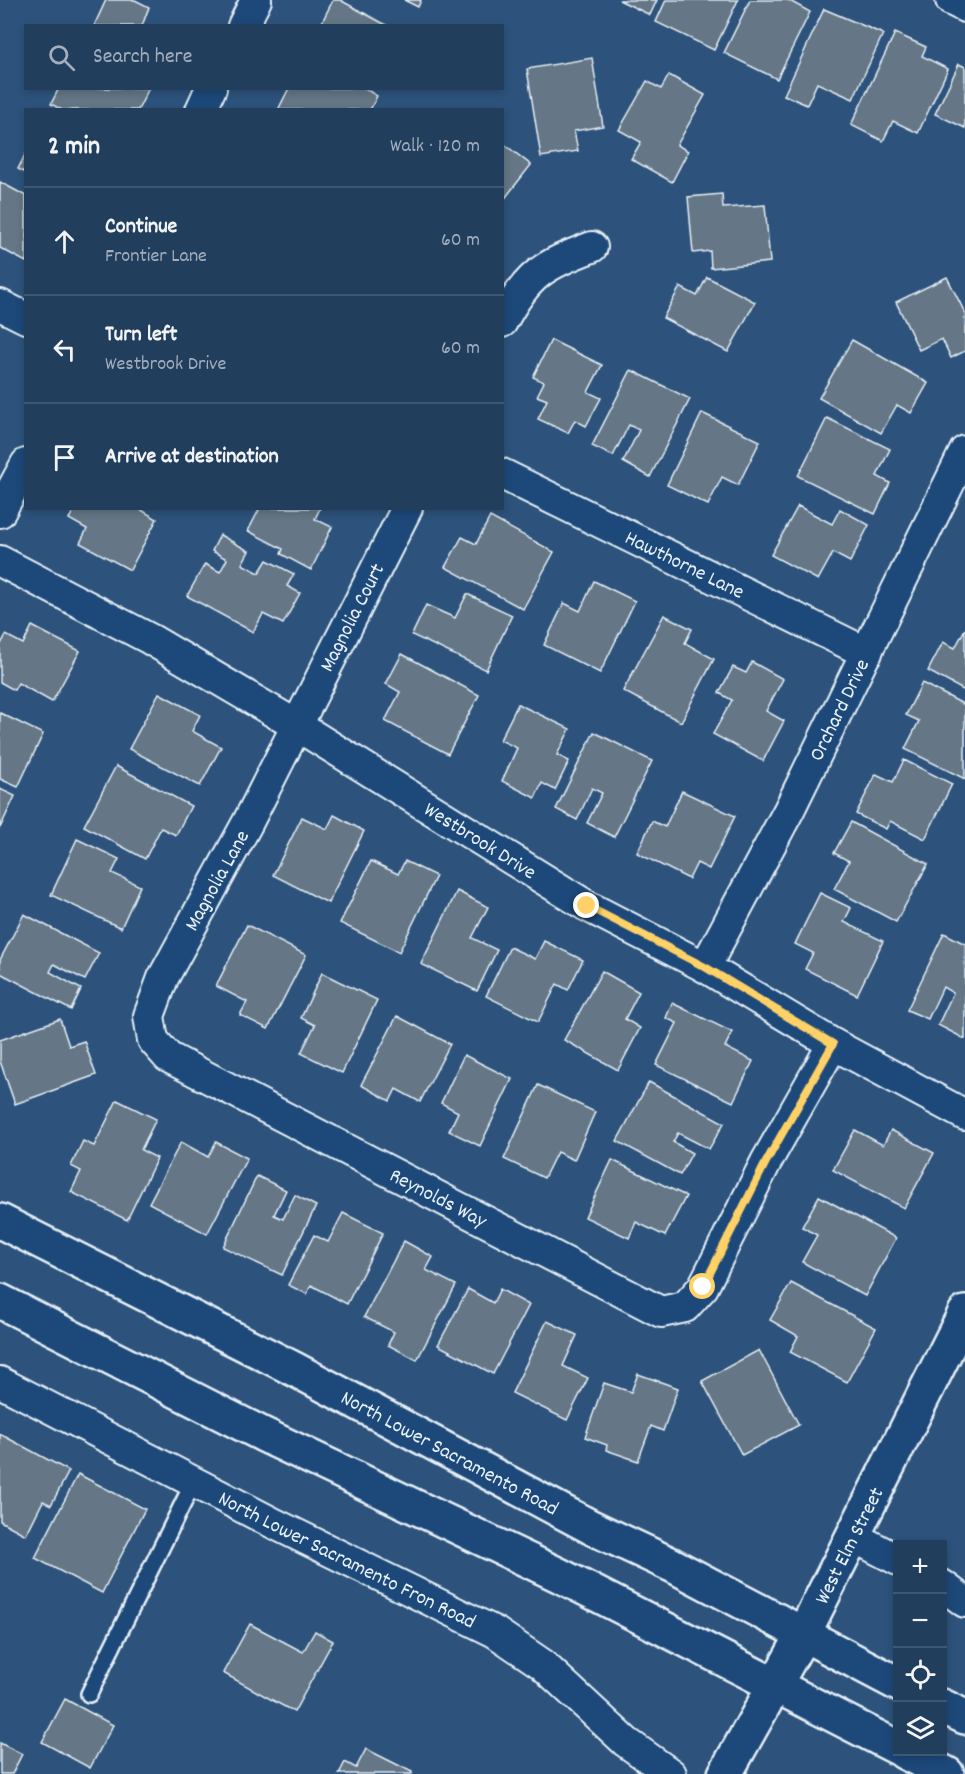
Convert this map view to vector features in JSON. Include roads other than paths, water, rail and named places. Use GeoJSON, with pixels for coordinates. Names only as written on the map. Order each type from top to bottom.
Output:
{"type":"FeatureCollection","features":[{"type":"Feature","properties":{"kind":"main road","name":"North Lower Sacramento Road"},"geometry":{"type":"LineString","coordinates":[[0,1221],[296,1370],[591,1527],[672,1565],[893,1682]]}},
{"type":"Feature","properties":{"kind":"main road"},"geometry":{"type":"LineString","coordinates":[[0,1301],[264,1436],[561,1576],[893,1746]]}},
{"type":"Feature","properties":{"kind":"main road","name":"West Elm Street"},"geometry":{"type":"LineString","coordinates":[[726,1774],[803,1635],[965,1313]]}},
{"type":"Feature","properties":{"kind":"main road"},"geometry":{"type":"LineString","coordinates":[[947,1708],[965,1717]]}},
{"type":"Feature","properties":{"kind":"main road"},"geometry":{"type":"LineString","coordinates":[[912,1756],[947,1774]]}},
{"type":"Feature","properties":{"kind":"street"},"geometry":{"type":"LineString","coordinates":[[244,24],[256,0]]}},
{"type":"Feature","properties":{"kind":"street"},"geometry":{"type":"LineString","coordinates":[[951,0],[965,7]]}},
{"type":"Feature","properties":{"kind":"street"},"geometry":{"type":"LineString","coordinates":[[202,108],[210,90]]}},
{"type":"Feature","properties":{"kind":"street"},"geometry":{"type":"LineString","coordinates":[[504,318],[532,276],[554,261],[592,247]]}},
{"type":"Feature","properties":{"kind":"street"},"geometry":{"type":"LineString","coordinates":[[0,305],[24,317]]}},
{"type":"Feature","properties":{"kind":"street","name":"Orchard Drive"},"geometry":{"type":"LineString","coordinates":[[705,967],[789,810],[965,452]]}},
{"type":"Feature","properties":{"kind":"street"},"geometry":{"type":"LineString","coordinates":[[0,512],[24,468]]}},
{"type":"Feature","properties":{"kind":"street","name":"Hawthorne Lane"},"geometry":{"type":"LineString","coordinates":[[504,475],[867,653]]}},
{"type":"Feature","properties":{"kind":"street","name":"Magnolia Court"},"geometry":{"type":"LineString","coordinates":[[296,724],[406,510]]}},
{"type":"Feature","properties":{"kind":"street","name":"Westbrook Drive"},"geometry":{"type":"LineString","coordinates":[[0,561],[150,639],[296,724],[587,906],[705,967],[833,1044],[965,1115]]}},
{"type":"Feature","properties":{"kind":"street","name":"Magnolia Lane"},"geometry":{"type":"LineString","coordinates":[[153,1040],[149,1016],[163,978],[248,822],[296,724]]}},
{"type":"Feature","properties":{"kind":"street","name":"Reynolds Way"},"geometry":{"type":"LineString","coordinates":[[153,1040],[168,1057],[661,1312],[685,1307],[703,1287],[766,1162],[833,1044]]}},
{"type":"Feature","properties":{"kind":"street","name":"North Lower Sacramento Fron Road"},"geometry":{"type":"LineString","coordinates":[[0,1382],[495,1632],[542,1664],[626,1742],[671,1774]]}},
{"type":"Feature","properties":{"kind":"street"},"geometry":{"type":"LineString","coordinates":[[852,1536],[893,1558]]}},
{"type":"Feature","properties":{"kind":"street"},"geometry":{"type":"LineString","coordinates":[[947,1589],[965,1602]]}},
{"type":"Feature","properties":{"kind":"lane"},"geometry":{"type":"LineString","coordinates":[[89,1694],[194,1481]]}}]}
